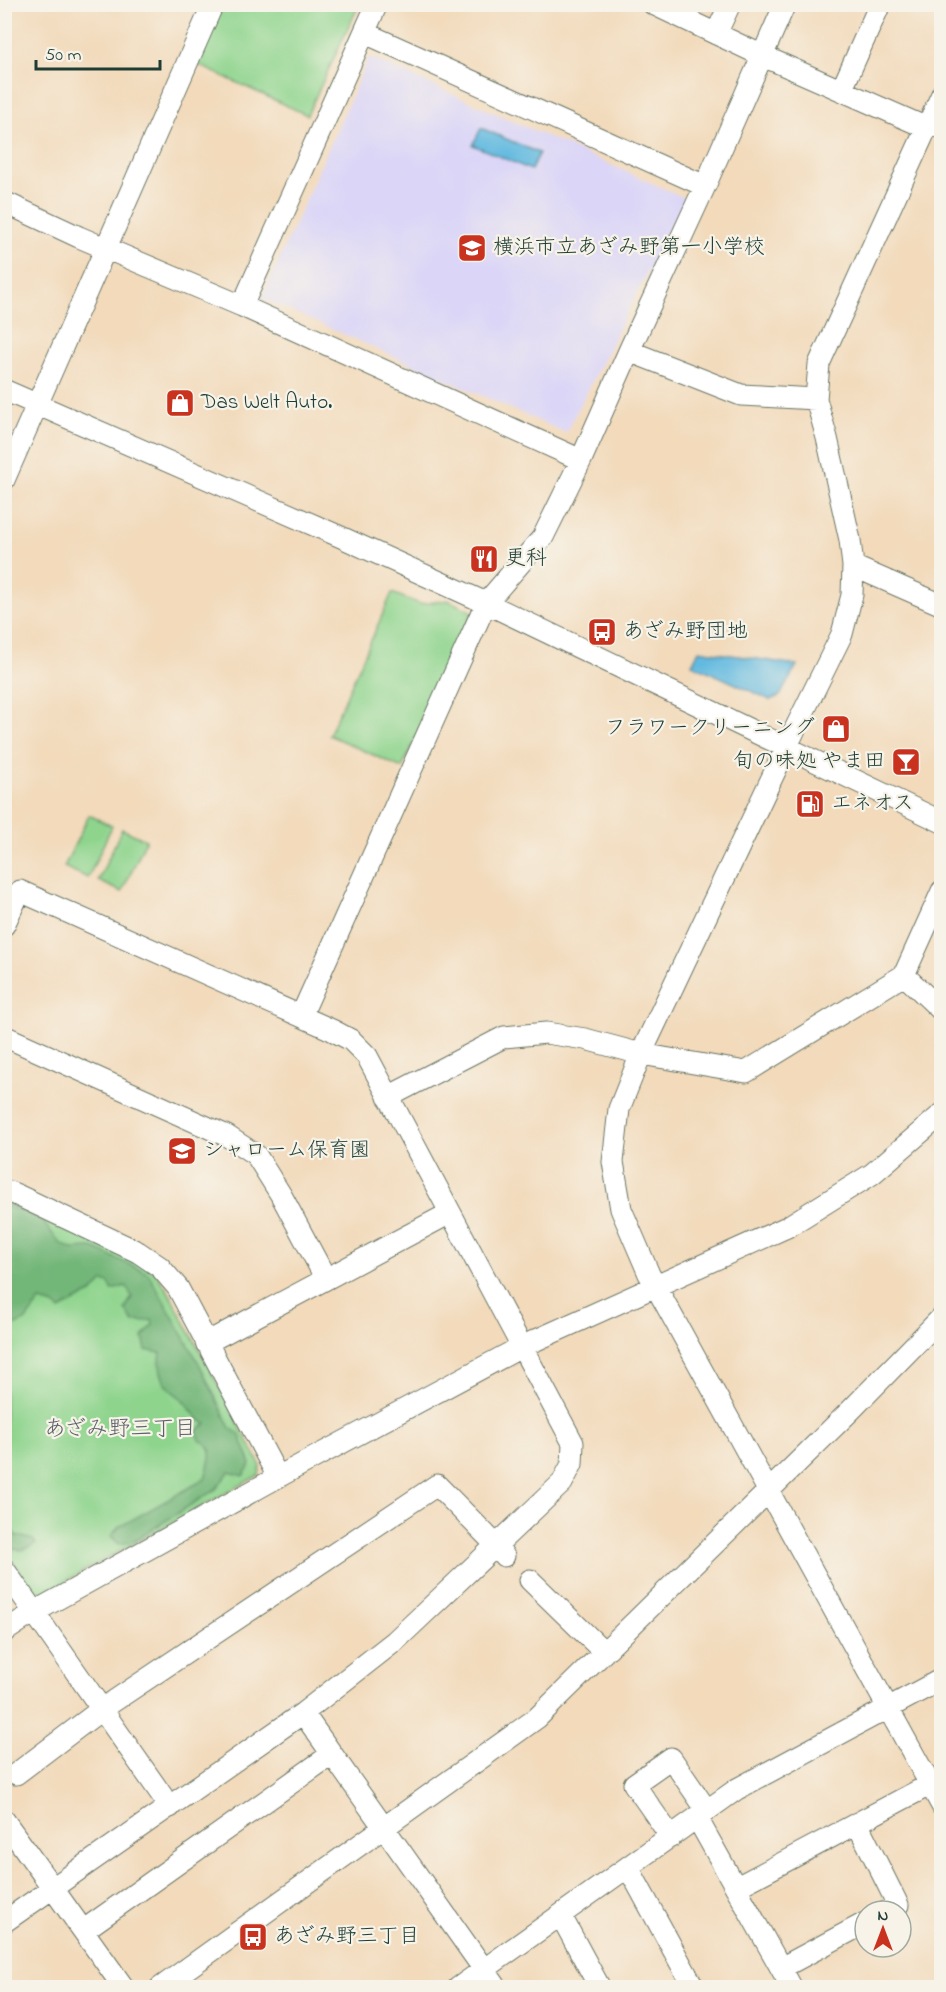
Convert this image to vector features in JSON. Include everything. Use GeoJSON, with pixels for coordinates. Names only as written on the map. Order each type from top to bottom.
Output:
{"type":"FeatureCollection","features":[{"type":"Feature","properties":{"kind":"street"},"geometry":{"type":"LineString","coordinates":[[4,480],[213,4]]}},
{"type":"Feature","properties":{"kind":"street"},"geometry":{"type":"LineString","coordinates":[[242,306],[378,4]]}},
{"type":"Feature","properties":{"kind":"street"},"geometry":{"type":"LineString","coordinates":[[653,4],[763,56],[934,126]]}},
{"type":"Feature","properties":{"kind":"street"},"geometry":{"type":"LineString","coordinates":[[716,34],[730,4]]}},
{"type":"Feature","properties":{"kind":"street"},"geometry":{"type":"LineString","coordinates":[[301,1016],[486,603],[543,537],[581,460],[785,4]]}},
{"type":"Feature","properties":{"kind":"street"},"geometry":{"type":"LineString","coordinates":[[842,89],[880,4]]}},
{"type":"Feature","properties":{"kind":"street"},"geometry":{"type":"LineString","coordinates":[[365,33],[705,186]]}},
{"type":"Feature","properties":{"kind":"street"},"geometry":{"type":"LineString","coordinates":[[737,1887],[857,1823],[937,1794],[655,1286],[621,1209],[613,1162],[619,1109],[641,1054],[842,634],[852,595],[853,566],[850,540],[816,399],[819,364],[934,126],[942,94]]}},
{"type":"Feature","properties":{"kind":"street"},"geometry":{"type":"LineString","coordinates":[[4,202],[242,306],[581,460]]}},
{"type":"Feature","properties":{"kind":"street"},"geometry":{"type":"LineString","coordinates":[[629,351],[741,395],[816,399]]}},
{"type":"Feature","properties":{"kind":"street"},"geometry":{"type":"LineString","coordinates":[[4,390],[486,603],[942,822]]}},
{"type":"Feature","properties":{"kind":"street"},"geometry":{"type":"LineString","coordinates":[[853,566],[942,605]]}},
{"type":"Feature","properties":{"kind":"street"},"geometry":{"type":"LineString","coordinates":[[4,925],[20,891],[351,1040],[368,1056],[573,1443],[572,1464],[562,1483],[501,1552],[395,1641],[303,1713],[4,1922]]}},
{"type":"Feature","properties":{"kind":"street"},"geometry":{"type":"LineString","coordinates":[[388,1097],[504,1036],[546,1033],[585,1038],[641,1054],[746,1072],[904,975],[942,891]]}},
{"type":"Feature","properties":{"kind":"street"},"geometry":{"type":"LineString","coordinates":[[904,975],[942,1011]]}},
{"type":"Feature","properties":{"kind":"street"},"geometry":{"type":"LineString","coordinates":[[4,1036],[226,1136],[256,1155],[282,1195],[326,1280]]}},
{"type":"Feature","properties":{"kind":"street"},"geometry":{"type":"LineString","coordinates":[[4,1632],[34,1612],[278,1477],[523,1346],[787,1227],[872,1174],[942,1114]]}},
{"type":"Feature","properties":{"kind":"street"},"geometry":{"type":"LineString","coordinates":[[4,1190],[138,1252],[153,1262],[178,1288],[278,1477]]}},
{"type":"Feature","properties":{"kind":"street"},"geometry":{"type":"LineString","coordinates":[[206,1343],[450,1213]]}},
{"type":"Feature","properties":{"kind":"street"},"geometry":{"type":"LineString","coordinates":[[160,1988],[537,1718],[942,1317]]}},
{"type":"Feature","properties":{"kind":"street"},"geometry":{"type":"LineString","coordinates":[[16,1774],[102,1709],[436,1485],[501,1552]]}},
{"type":"Feature","properties":{"kind":"street"},"geometry":{"type":"LineString","coordinates":[[4,1569],[170,1807]]}},
{"type":"Feature","properties":{"kind":"street"},"geometry":{"type":"LineString","coordinates":[[530,1580],[604,1652]]}},
{"type":"Feature","properties":{"kind":"street"},"geometry":{"type":"LineString","coordinates":[[458,1988],[702,1814],[761,1775],[942,1679]]}},
{"type":"Feature","properties":{"kind":"street"},"geometry":{"type":"LineString","coordinates":[[303,1713],[497,1988]]}},
{"type":"Feature","properties":{"kind":"street"},"geometry":{"type":"LineString","coordinates":[[84,1930],[332,1754]]}},
{"type":"Feature","properties":{"kind":"street"},"geometry":{"type":"LineString","coordinates":[[671,1837],[634,1784],[671,1758],[792,1988]]}},
{"type":"Feature","properties":{"kind":"street"},"geometry":{"type":"LineString","coordinates":[[4,1820],[124,1988]]}},
{"type":"Feature","properties":{"kind":"street"},"geometry":{"type":"LineString","coordinates":[[857,1823],[895,1899]]}},
{"type":"Feature","properties":{"kind":"street"},"geometry":{"type":"LineString","coordinates":[[628,1867],[694,1988]]}},
{"type":"Feature","properties":{"kind":"street"},"geometry":{"type":"LineString","coordinates":[[561,1916],[600,1988]]}},
{"type":"Feature","properties":{"kind":"street"},"geometry":{"type":"LineString","coordinates":[[781,1968],[853,1929]]}},
{"type":"Feature","properties":{"kind":"shaded area","name":"横浜市立あざみ野第一小学校"},"geometry":{"type":"Polygon","coordinates":[[[369,57],[685,198],[566,433],[262,298],[369,57]]]}},
{"type":"Feature","properties":{"kind":"green space"},"geometry":{"type":"Polygon","coordinates":[[[223,5],[359,5],[307,115],[196,64],[223,5]]]}},
{"type":"Feature","properties":{"kind":"green space"},"geometry":{"type":"Polygon","coordinates":[[[392,593],[420,604],[448,600],[473,612],[402,768],[329,735],[392,593]]]}},
{"type":"Feature","properties":{"kind":"green space"},"geometry":{"type":"Polygon","coordinates":[[[89,815],[112,826],[88,878],[64,867],[89,815]]]}},
{"type":"Feature","properties":{"kind":"green space"},"geometry":{"type":"Polygon","coordinates":[[[122,829],[146,840],[122,892],[98,881],[122,829]]]}},
{"type":"Feature","properties":{"kind":"green space"},"geometry":{"type":"Polygon","coordinates":[[[4,1201],[151,1268],[167,1289],[261,1466],[259,1475],[46,1592],[34,1592],[5,1551],[4,1201]]]}},
{"type":"Feature","properties":{"kind":"green space"},"geometry":{"type":"Polygon","coordinates":[[[5,1205],[40,1218],[60,1243],[71,1249],[93,1248],[148,1273],[199,1363],[230,1428],[239,1434],[251,1464],[243,1476],[229,1472],[216,1489],[134,1541],[119,1544],[111,1536],[119,1527],[205,1479],[210,1451],[205,1443],[199,1440],[196,1431],[207,1424],[196,1417],[163,1379],[160,1369],[161,1353],[146,1350],[143,1337],[153,1325],[152,1320],[133,1322],[125,1309],[132,1297],[126,1286],[112,1290],[109,1283],[103,1281],[93,1292],[60,1310],[54,1305],[40,1301],[25,1321],[6,1329],[10,1314],[5,1312],[5,1205]]]}},
{"type":"Feature","properties":{"kind":"green space"},"geometry":{"type":"Polygon","coordinates":[[[5,1521],[15,1535],[33,1540],[36,1544],[22,1550],[7,1548],[5,1521]]]}},
{"type":"Feature","properties":{"kind":"water"},"geometry":{"type":"Polygon","coordinates":[[[481,128],[539,153],[531,170],[473,145],[481,128]]]}},
{"type":"Feature","properties":{"kind":"water"},"geometry":{"type":"Polygon","coordinates":[[[699,650],[797,665],[780,696],[770,700],[692,664],[699,650]]]}},
{"type":"Feature","properties":{"kind":"place","name":"横浜市立あざみ野第一小学校"},"geometry":{"type":"Point","coordinates":[472,248]}},
{"type":"Feature","properties":{"kind":"place","name":"Das Welt Auto."},"geometry":{"type":"Point","coordinates":[180,403]}},
{"type":"Feature","properties":{"kind":"place","name":"更科"},"geometry":{"type":"Point","coordinates":[484,559]}},
{"type":"Feature","properties":{"kind":"place","name":"あざみ野団地"},"geometry":{"type":"Point","coordinates":[602,632]}},
{"type":"Feature","properties":{"kind":"place","name":"フラワークリーニング"},"geometry":{"type":"Point","coordinates":[836,729]}},
{"type":"Feature","properties":{"kind":"place","name":"旬の味処 やま田"},"geometry":{"type":"Point","coordinates":[906,762]}},
{"type":"Feature","properties":{"kind":"place","name":"エネオス"},"geometry":{"type":"Point","coordinates":[810,804]}},
{"type":"Feature","properties":{"kind":"place","name":"シャローム保育園"},"geometry":{"type":"Point","coordinates":[182,1151]}},
{"type":"Feature","properties":{"kind":"place","name":"あざみ野三丁目"},"geometry":{"type":"Point","coordinates":[253,1937]}},
{"type":"Feature","properties":{"kind":"district","name":"あざみ野三丁目"},"geometry":{"type":"Point","coordinates":[120,1430]}}]}
